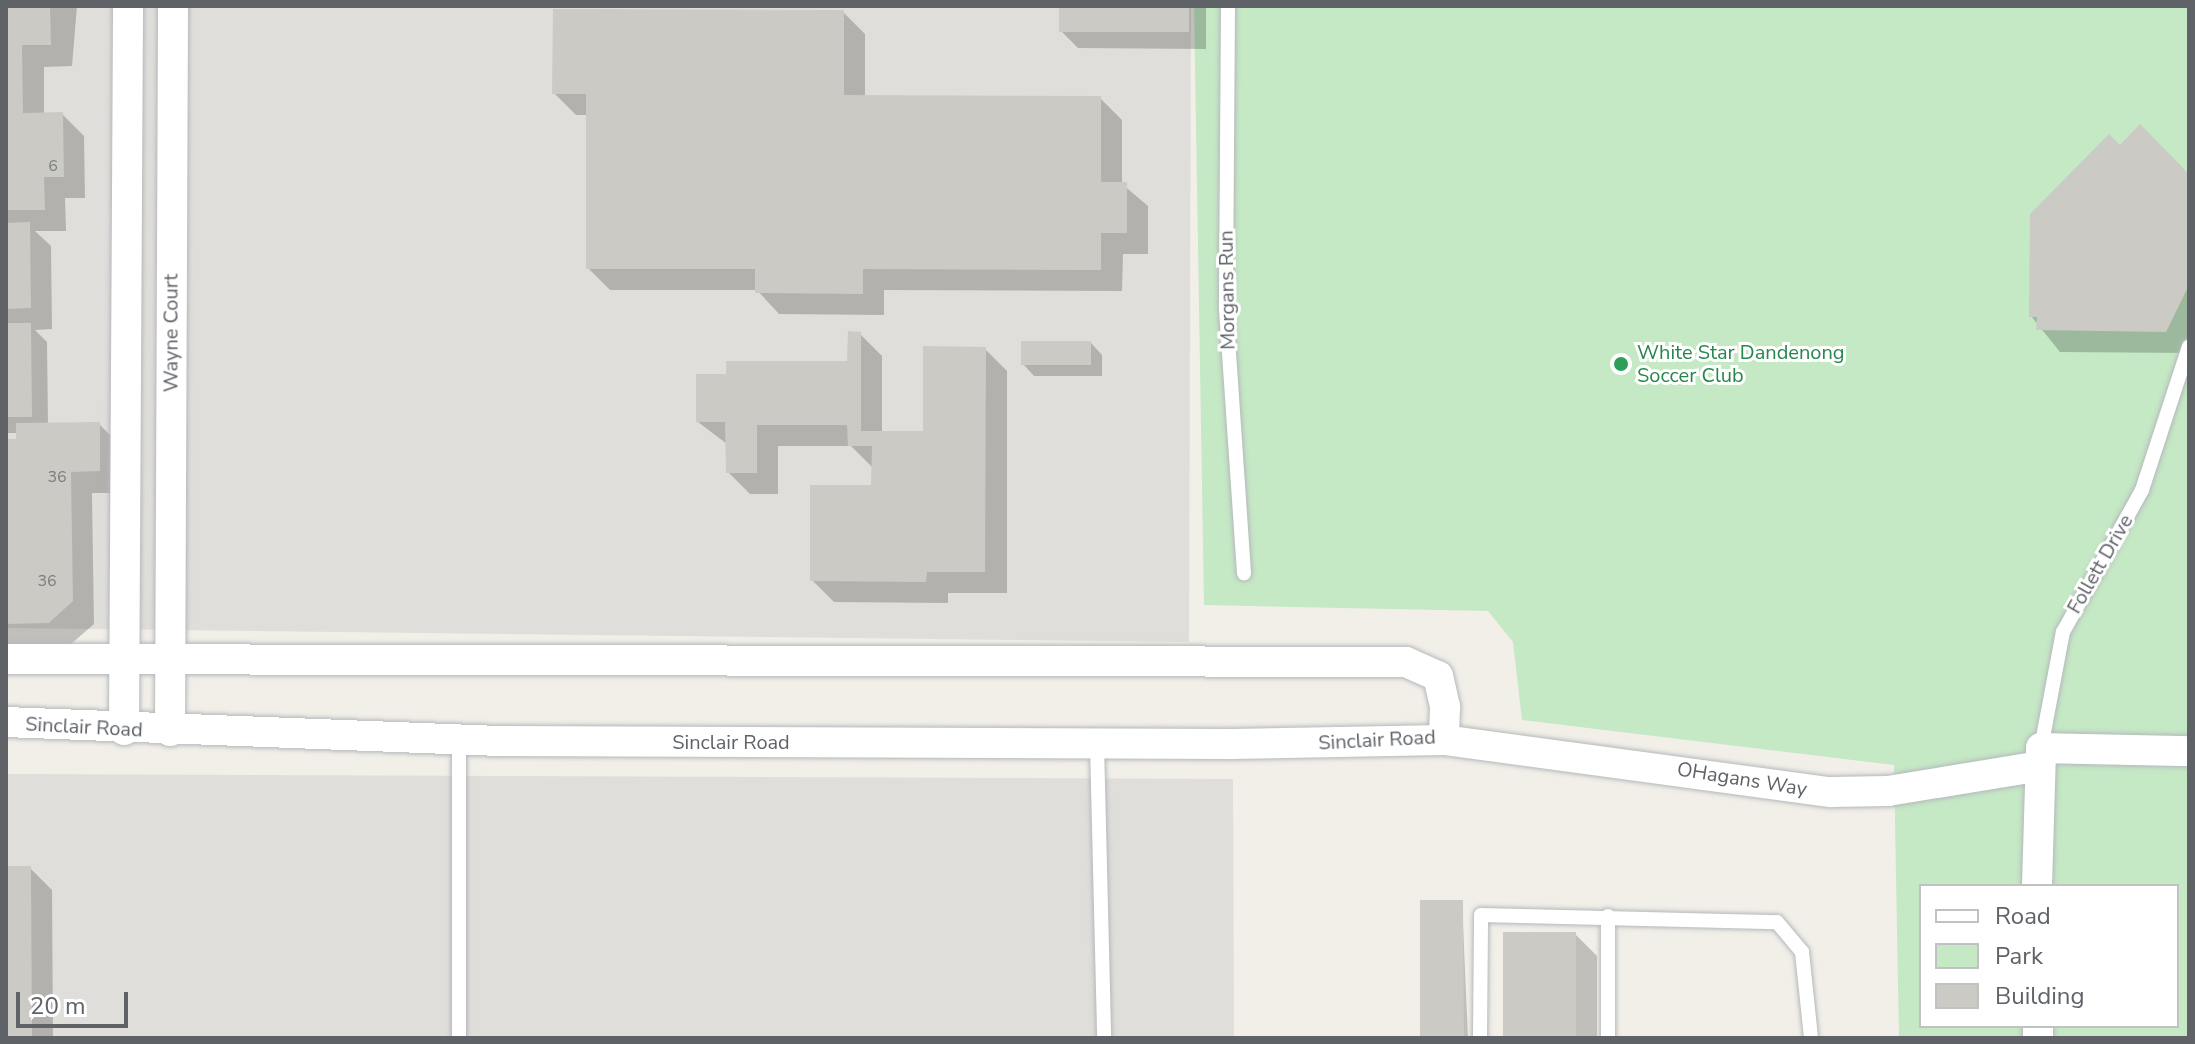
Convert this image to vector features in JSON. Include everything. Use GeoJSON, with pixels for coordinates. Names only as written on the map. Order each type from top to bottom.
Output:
{"type":"FeatureCollection","features":[{"type":"Feature","properties":{"kind":"street"},"geometry":{"type":"LineString","coordinates":[[124,730],[128,6]]}},
{"type":"Feature","properties":{"kind":"street","name":"Wayne Court"},"geometry":{"type":"LineString","coordinates":[[170,731],[173,6]]}},
{"type":"Feature","properties":{"kind":"street"},"geometry":{"type":"LineString","coordinates":[[127,143],[172,144]]}},
{"type":"Feature","properties":{"kind":"street"},"geometry":{"type":"LineString","coordinates":[[126,344],[171,345]]}},
{"type":"Feature","properties":{"kind":"street","name":"Sinclair Road"},"geometry":{"type":"LineString","coordinates":[[6,659],[1406,662],[1427,667],[1441,682],[1444,740],[1097,744],[459,739],[124,730],[6,722]]}},
{"type":"Feature","properties":{"kind":"street","name":"OHagans Way"},"geometry":{"type":"LineString","coordinates":[[1444,740],[1831,792],[1888,791],[2040,757],[2189,751]]}},
{"type":"Feature","properties":{"kind":"street","name":"Follett Drive"},"geometry":{"type":"LineString","coordinates":[[2037,884],[2040,757]]}},
{"type":"Feature","properties":{"kind":"lane","name":"Morgans Run"},"geometry":{"type":"LineString","coordinates":[[1228,6],[1226,309],[1244,573]]}},
{"type":"Feature","properties":{"kind":"lane","name":"Follett Drive"},"geometry":{"type":"LineString","coordinates":[[2040,757],[2066,624],[2142,490],[2189,346]]}},
{"type":"Feature","properties":{"kind":"lane"},"geometry":{"type":"LineString","coordinates":[[459,739],[459,1038]]}},
{"type":"Feature","properties":{"kind":"lane"},"geometry":{"type":"LineString","coordinates":[[1097,744],[1104,1038]]}},
{"type":"Feature","properties":{"kind":"lane"},"geometry":{"type":"LineString","coordinates":[[1480,1038],[1481,915],[1608,916],[1782,925],[1802,952],[1811,1038]]}},
{"type":"Feature","properties":{"kind":"lane"},"geometry":{"type":"LineString","coordinates":[[1608,916],[1608,1038]]}},
{"type":"Feature","properties":{"kind":"shaded area"},"geometry":{"type":"Polygon","coordinates":[[[6,6],[1191,6],[1189,642],[6,628],[6,6]]]}},
{"type":"Feature","properties":{"kind":"shaded area"},"geometry":{"type":"Polygon","coordinates":[[[6,774],[1233,779],[1234,1038],[6,1038],[6,774]]]}},
{"type":"Feature","properties":{"kind":"green space"},"geometry":{"type":"Polygon","coordinates":[[[1194,6],[2189,6],[2189,1038],[1899,1038],[1894,765],[1522,720],[1513,642],[1488,611],[1204,605],[1194,6]]]}},
{"type":"Feature","properties":{"kind":"building"},"geometry":{"type":"Polygon","coordinates":[[[6,6],[50,6],[51,45],[22,45],[23,113],[63,112],[64,177],[44,177],[45,210],[6,210],[6,6]]]}},
{"type":"Feature","properties":{"kind":"building"},"geometry":{"type":"Polygon","coordinates":[[[1059,6],[1189,6],[1189,32],[1059,32],[1059,6]]]}},
{"type":"Feature","properties":{"kind":"building"},"geometry":{"type":"Polygon","coordinates":[[[553,9],[844,10],[844,95],[1101,96],[1101,182],[1127,182],[1127,233],[1101,233],[1101,270],[863,269],[863,294],[755,293],[755,269],[586,269],[586,94],[552,94],[553,9]]]}},
{"type":"Feature","properties":{"kind":"building"},"geometry":{"type":"Polygon","coordinates":[[[2140,124],[2189,174],[2189,285],[2166,332],[2036,330],[2037,317],[2029,317],[2030,214],[2109,134],[2120,145],[2140,124]]]}},
{"type":"Feature","properties":{"kind":"building"},"geometry":{"type":"Polygon","coordinates":[[[30,222],[31,308],[6,309],[6,223],[30,222]]]}},
{"type":"Feature","properties":{"kind":"building"},"geometry":{"type":"Polygon","coordinates":[[[6,323],[31,323],[32,417],[6,417],[6,323]]]}},
{"type":"Feature","properties":{"kind":"building"},"geometry":{"type":"Polygon","coordinates":[[[848,331],[861,332],[861,431],[923,431],[923,346],[986,347],[985,572],[927,572],[926,582],[810,581],[810,485],[871,485],[872,446],[848,446],[847,425],[757,425],[757,473],[726,473],[725,422],[696,422],[696,374],[726,374],[726,361],[847,361],[848,331]]]}},
{"type":"Feature","properties":{"kind":"building"},"geometry":{"type":"Polygon","coordinates":[[[1021,341],[1091,341],[1091,365],[1021,365],[1021,341]]]}},
{"type":"Feature","properties":{"kind":"building"},"geometry":{"type":"Polygon","coordinates":[[[100,422],[100,471],[71,472],[73,601],[49,623],[6,624],[6,439],[16,439],[16,423],[100,422]]]}},
{"type":"Feature","properties":{"kind":"building"},"geometry":{"type":"Polygon","coordinates":[[[6,866],[31,866],[32,1038],[6,1038],[6,866]]]}},
{"type":"Feature","properties":{"kind":"building"},"geometry":{"type":"Polygon","coordinates":[[[1420,900],[1463,900],[1464,1038],[1420,1038],[1420,900]]]}},
{"type":"Feature","properties":{"kind":"building"},"geometry":{"type":"Polygon","coordinates":[[[1503,932],[1576,932],[1576,1038],[1503,1038],[1503,932]]]}},
{"type":"Feature","properties":{"kind":"place","name":"White Star Dandenong Soccer Club"},"geometry":{"type":"Point","coordinates":[1621,364]}}]}
